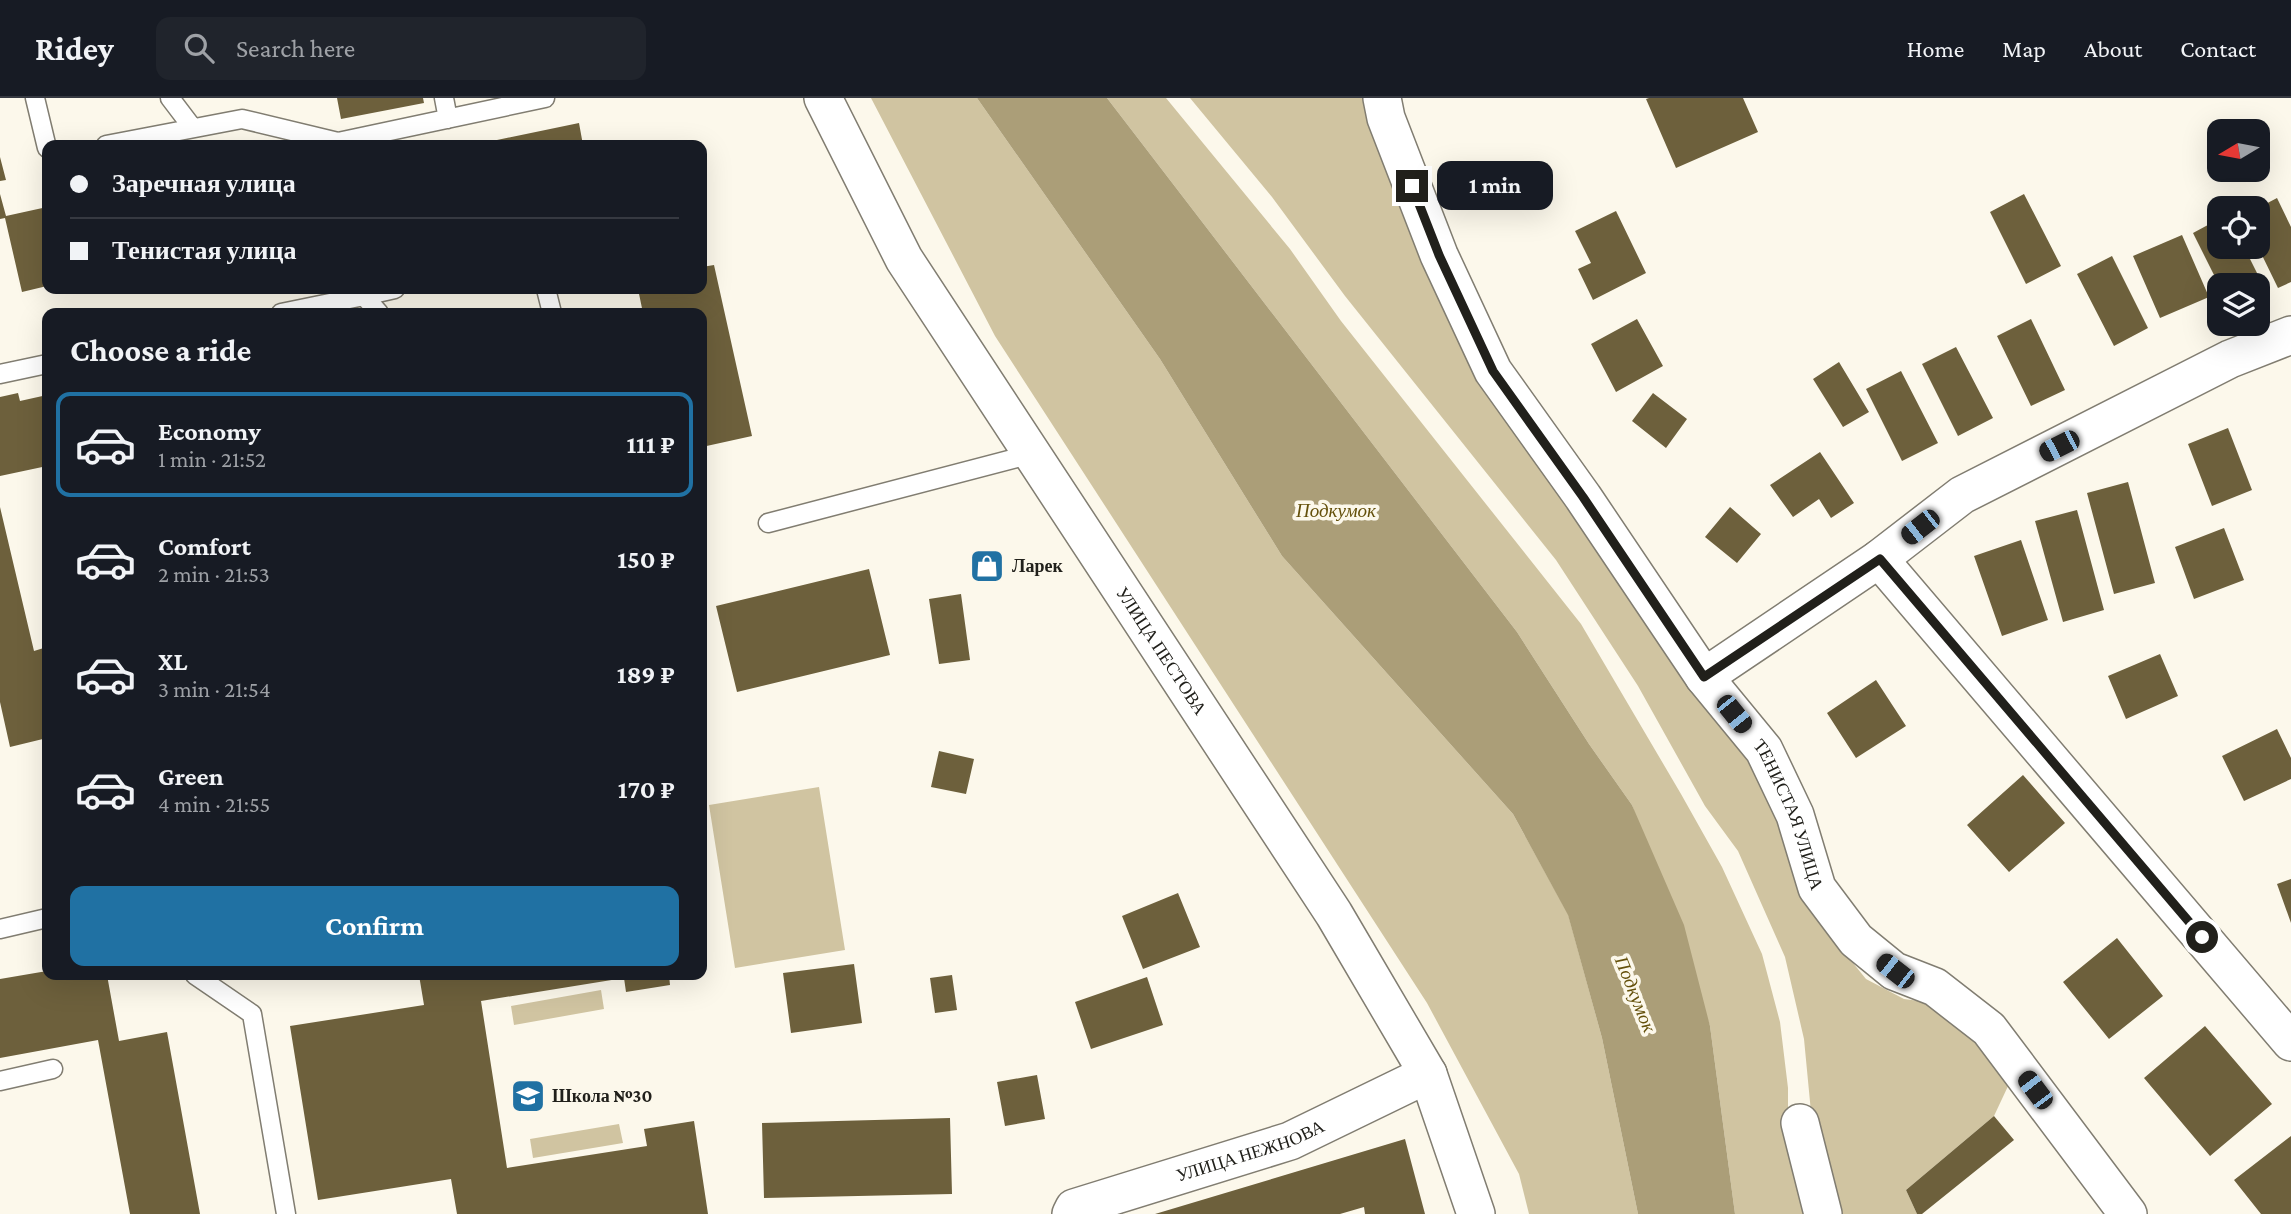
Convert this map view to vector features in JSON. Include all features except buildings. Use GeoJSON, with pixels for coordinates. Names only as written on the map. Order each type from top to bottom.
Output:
{"type":"FeatureCollection","features":[{"type":"Feature","properties":{"kind":"street","name":"УЛИЦА ПЕСТОВА"},"geometry":{"type":"LineString","coordinates":[[823,98],[904,259],[1334,914],[1428,1074],[1476,1214]]}},
{"type":"Feature","properties":{"kind":"street","name":"ТЕНИСТАЯ УЛИЦА"},"geometry":{"type":"LineString","coordinates":[[1381,98],[1386,118],[1439,255],[1493,371],[1583,497],[1704,677],[1764,751],[1795,816],[1817,888],[1856,940],[1895,971],[1934,987],[1989,1028],[2128,1214]]}},
{"type":"Feature","properties":{"kind":"street"},"geometry":{"type":"LineString","coordinates":[[1704,677],[1880,559],[1962,495],[2230,359],[2291,335]]}},
{"type":"Feature","properties":{"kind":"street"},"geometry":{"type":"LineString","coordinates":[[1880,559],[2291,1042]]}},
{"type":"Feature","properties":{"kind":"street","name":"УЛИЦА НЕЖНОВА"},"geometry":{"type":"LineString","coordinates":[[1071,1214],[1074,1208],[1290,1141],[1428,1074]]}},
{"type":"Feature","properties":{"kind":"street"},"geometry":{"type":"LineString","coordinates":[[1800,1123],[1823,1214]]}},
{"type":"Feature","properties":{"kind":"lane"},"geometry":{"type":"LineString","coordinates":[[35,98],[45,140]]}},
{"type":"Feature","properties":{"kind":"lane"},"geometry":{"type":"LineString","coordinates":[[170,98],[192,127]]}},
{"type":"Feature","properties":{"kind":"lane"},"geometry":{"type":"LineString","coordinates":[[444,98],[448,119]]}},
{"type":"Feature","properties":{"kind":"lane"},"geometry":{"type":"LineString","coordinates":[[356,140],[545,98]]}},
{"type":"Feature","properties":{"kind":"lane"},"geometry":{"type":"LineString","coordinates":[[130,140],[242,119],[323,140]]}},
{"type":"Feature","properties":{"kind":"lane"},"geometry":{"type":"LineString","coordinates":[[301,308],[355,294]]}},
{"type":"Feature","properties":{"kind":"lane"},"geometry":{"type":"LineString","coordinates":[[365,294],[375,308]]}},
{"type":"Feature","properties":{"kind":"lane"},"geometry":{"type":"LineString","coordinates":[[0,374],[42,365]]}},
{"type":"Feature","properties":{"kind":"lane"},"geometry":{"type":"LineString","coordinates":[[768,523],[1032,454]]}},
{"type":"Feature","properties":{"kind":"lane"},"geometry":{"type":"LineString","coordinates":[[0,929],[42,919]]}},
{"type":"Feature","properties":{"kind":"lane"},"geometry":{"type":"LineString","coordinates":[[202,980],[252,1014],[286,1214]]}},
{"type":"Feature","properties":{"kind":"lane"},"geometry":{"type":"LineString","coordinates":[[0,1081],[53,1069]]}},
{"type":"Feature","properties":{"kind":"shaded area"},"geometry":{"type":"Polygon","coordinates":[[[871,98],[977,98],[1160,359],[1282,556],[1513,814],[1568,914],[1602,1038],[1638,1214],[1529,1214],[1519,1174],[1427,1003],[995,336],[871,98]]]}},
{"type":"Feature","properties":{"kind":"shaded area"},"geometry":{"type":"Polygon","coordinates":[[[1107,98],[1166,98],[1290,249],[1341,321],[1581,624],[1722,867],[1762,954],[1780,1022],[1788,1088],[1788,1134],[1811,1214],[1735,1214],[1710,1026],[1632,805],[1517,632],[1107,98]]]}},
{"type":"Feature","properties":{"kind":"shaded area"},"geometry":{"type":"Polygon","coordinates":[[[1190,98],[1365,98],[1389,178],[1476,373],[1768,783],[1831,936],[1866,979],[1904,999],[1942,1004],[1990,1058],[2009,1084],[1994,1116],[1906,1190],[1917,1214],[1834,1214],[1813,1133],[1804,1039],[1785,957],[1738,851],[1705,806],[1638,686],[1556,560],[1345,296],[1272,197],[1190,98]]]}},
{"type":"Feature","properties":{"kind":"shaded area"},"geometry":{"type":"Polygon","coordinates":[[[819,787],[845,950],[735,968],[709,805],[819,787]]]}},
{"type":"Feature","properties":{"kind":"shaded area"},"geometry":{"type":"Polygon","coordinates":[[[601,990],[604,1009],[514,1025],[511,1006],[601,990]]]}},
{"type":"Feature","properties":{"kind":"shaded area"},"geometry":{"type":"Polygon","coordinates":[[[619,1124],[623,1143],[533,1158],[530,1139],[619,1124]]]}},
{"type":"Feature","properties":{"kind":"water","name":"Подкумок"},"geometry":{"type":"Polygon","coordinates":[[[977,98],[1107,98],[1517,632],[1632,805],[1684,925],[1710,1026],[1735,1214],[1638,1214],[1602,1038],[1568,915],[1513,814],[1282,556],[1160,359],[977,98]]]}},
{"type":"Feature","properties":{"kind":"place","name":"Ларек"},"geometry":{"type":"Point","coordinates":[987,566]}},
{"type":"Feature","properties":{"kind":"place","name":"Школа №30"},"geometry":{"type":"Point","coordinates":[528,1096]}},
{"type":"Feature","properties":{"kind":"route"},"geometry":{"type":"LineString","coordinates":[[1412,186],[1439,255],[1493,371],[1583,497],[1704,677],[1880,559],[2202,937]]}}]}
